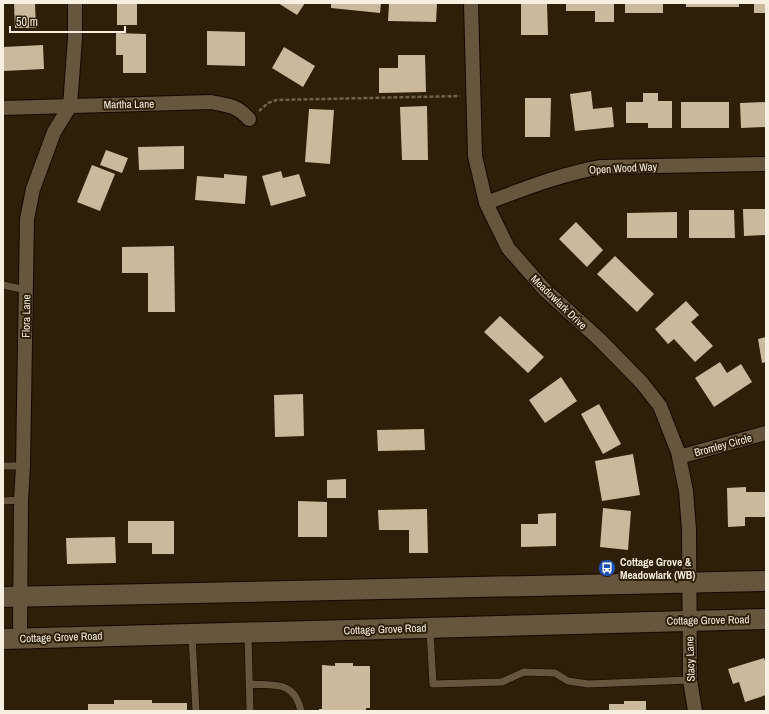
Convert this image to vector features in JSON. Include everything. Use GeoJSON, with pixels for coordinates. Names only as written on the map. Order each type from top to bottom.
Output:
{"type":"FeatureCollection","features":[{"type":"Feature","properties":{"kind":"main road"},"geometry":{"type":"LineString","coordinates":[[12,597],[766,581]]}},
{"type":"Feature","properties":{"kind":"main road","name":"Cottage Grove Road"},"geometry":{"type":"LineString","coordinates":[[12,638],[766,619]]}},
{"type":"Feature","properties":{"kind":"street","name":"Flora Lane"},"geometry":{"type":"LineString","coordinates":[[12,638],[12,597],[23,466],[26,290],[25,252],[27,218],[33,189],[54,132],[70,106],[75,38],[75,3]]}},
{"type":"Feature","properties":{"kind":"street","name":"Meadowlark Drive"},"geometry":{"type":"LineString","coordinates":[[471,3],[475,160],[486,204],[508,248],[544,289],[600,340],[642,383],[660,406],[679,457],[686,492],[689,530],[689,582]]}},
{"type":"Feature","properties":{"kind":"street","name":"Martha Lane"},"geometry":{"type":"LineString","coordinates":[[3,108],[211,102],[231,106],[241,110],[249,119]]}},
{"type":"Feature","properties":{"kind":"street","name":"Open Wood Way"},"geometry":{"type":"LineString","coordinates":[[486,204],[549,180],[578,171],[601,168],[766,164]]}},
{"type":"Feature","properties":{"kind":"street","name":"Bromley Circle"},"geometry":{"type":"LineString","coordinates":[[679,457],[766,433]]}},
{"type":"Feature","properties":{"kind":"street","name":"Stacy Lane"},"geometry":{"type":"LineString","coordinates":[[689,582],[690,680],[695,711]]}},
{"type":"Feature","properties":{"kind":"lane"},"geometry":{"type":"LineString","coordinates":[[3,285],[26,290]]}},
{"type":"Feature","properties":{"kind":"lane"},"geometry":{"type":"LineString","coordinates":[[3,466],[23,466]]}},
{"type":"Feature","properties":{"kind":"lane"},"geometry":{"type":"LineString","coordinates":[[3,501],[21,500]]}},
{"type":"Feature","properties":{"kind":"lane"},"geometry":{"type":"LineString","coordinates":[[430,628],[433,684],[502,682],[524,672],[555,673],[568,681],[588,684],[690,680]]}},
{"type":"Feature","properties":{"kind":"lane"},"geometry":{"type":"LineString","coordinates":[[248,632],[250,711]]}},
{"type":"Feature","properties":{"kind":"lane"},"geometry":{"type":"LineString","coordinates":[[192,634],[196,711]]}},
{"type":"Feature","properties":{"kind":"lane"},"geometry":{"type":"LineString","coordinates":[[249,684],[283,686],[294,694],[299,700],[301,711]]}},
{"type":"Feature","properties":{"kind":"path"},"geometry":{"type":"LineString","coordinates":[[249,119],[268,103],[276,100],[473,96]]}},
{"type":"Feature","properties":{"kind":"building"},"geometry":{"type":"Polygon","coordinates":[[[14,3],[35,3],[36,28],[15,28],[14,3]]]}},
{"type":"Feature","properties":{"kind":"building"},"geometry":{"type":"Polygon","coordinates":[[[117,3],[137,3],[137,25],[117,25],[117,3]]]}},
{"type":"Feature","properties":{"kind":"building"},"geometry":{"type":"Polygon","coordinates":[[[278,3],[305,3],[297,15],[278,3]]]}},
{"type":"Feature","properties":{"kind":"building"},"geometry":{"type":"Polygon","coordinates":[[[331,3],[381,3],[380,13],[331,8],[331,3]]]}},
{"type":"Feature","properties":{"kind":"building"},"geometry":{"type":"Polygon","coordinates":[[[389,3],[437,3],[436,22],[388,21],[389,3]]]}},
{"type":"Feature","properties":{"kind":"building"},"geometry":{"type":"Polygon","coordinates":[[[521,3],[547,3],[548,35],[521,35],[521,3]]]}},
{"type":"Feature","properties":{"kind":"building"},"geometry":{"type":"Polygon","coordinates":[[[566,3],[614,3],[614,22],[595,22],[595,11],[566,11],[566,3]]]}},
{"type":"Feature","properties":{"kind":"building"},"geometry":{"type":"Polygon","coordinates":[[[625,3],[663,3],[663,13],[625,13],[625,3]]]}},
{"type":"Feature","properties":{"kind":"building"},"geometry":{"type":"Polygon","coordinates":[[[686,3],[739,3],[739,7],[686,7],[686,3]]]}},
{"type":"Feature","properties":{"kind":"building"},"geometry":{"type":"Polygon","coordinates":[[[754,3],[766,3],[766,13],[754,13],[754,3]]]}},
{"type":"Feature","properties":{"kind":"building"},"geometry":{"type":"Polygon","coordinates":[[[207,31],[245,32],[245,66],[207,65],[207,31]]]}},
{"type":"Feature","properties":{"kind":"building"},"geometry":{"type":"Polygon","coordinates":[[[116,33],[146,34],[146,73],[123,73],[123,55],[116,55],[116,33]]]}},
{"type":"Feature","properties":{"kind":"building"},"geometry":{"type":"Polygon","coordinates":[[[43,45],[44,69],[3,71],[3,47],[43,45]]]}},
{"type":"Feature","properties":{"kind":"building"},"geometry":{"type":"Polygon","coordinates":[[[284,47],[315,66],[303,87],[272,68],[284,47]]]}},
{"type":"Feature","properties":{"kind":"building"},"geometry":{"type":"Polygon","coordinates":[[[398,55],[425,55],[426,92],[379,93],[379,68],[398,68],[398,55]]]}},
{"type":"Feature","properties":{"kind":"building"},"geometry":{"type":"Polygon","coordinates":[[[591,91],[593,109],[612,107],[614,127],[575,131],[570,94],[591,91]]]}},
{"type":"Feature","properties":{"kind":"building"},"geometry":{"type":"Polygon","coordinates":[[[643,93],[658,93],[658,101],[672,101],[672,128],[648,128],[648,123],[626,123],[626,102],[643,102],[643,93]]]}},
{"type":"Feature","properties":{"kind":"building"},"geometry":{"type":"Polygon","coordinates":[[[525,98],[551,98],[550,137],[525,137],[525,98]]]}},
{"type":"Feature","properties":{"kind":"building"},"geometry":{"type":"Polygon","coordinates":[[[681,102],[729,102],[729,128],[681,128],[681,102]]]}},
{"type":"Feature","properties":{"kind":"building"},"geometry":{"type":"Polygon","coordinates":[[[766,102],[766,127],[741,128],[740,103],[766,102]]]}},
{"type":"Feature","properties":{"kind":"building"},"geometry":{"type":"Polygon","coordinates":[[[427,106],[428,160],[402,160],[400,107],[427,106]]]}},
{"type":"Feature","properties":{"kind":"building"},"geometry":{"type":"Polygon","coordinates":[[[309,109],[334,110],[330,164],[305,162],[309,109]]]}},
{"type":"Feature","properties":{"kind":"building"},"geometry":{"type":"Polygon","coordinates":[[[184,146],[184,169],[139,170],[138,147],[184,146]]]}},
{"type":"Feature","properties":{"kind":"building"},"geometry":{"type":"Polygon","coordinates":[[[106,150],[128,158],[122,173],[100,165],[106,150]]]}},
{"type":"Feature","properties":{"kind":"building"},"geometry":{"type":"Polygon","coordinates":[[[92,165],[115,174],[100,211],[77,202],[92,165]]]}},
{"type":"Feature","properties":{"kind":"building"},"geometry":{"type":"Polygon","coordinates":[[[281,171],[283,178],[299,174],[306,196],[271,206],[262,176],[281,171]]]}},
{"type":"Feature","properties":{"kind":"building"},"geometry":{"type":"Polygon","coordinates":[[[224,174],[247,176],[245,204],[195,200],[197,176],[224,178],[224,174]]]}},
{"type":"Feature","properties":{"kind":"building"},"geometry":{"type":"Polygon","coordinates":[[[743,209],[766,209],[766,235],[744,236],[743,209]]]}},
{"type":"Feature","properties":{"kind":"building"},"geometry":{"type":"Polygon","coordinates":[[[689,210],[734,210],[735,238],[689,238],[689,210]]]}},
{"type":"Feature","properties":{"kind":"building"},"geometry":{"type":"Polygon","coordinates":[[[677,212],[677,238],[627,238],[627,213],[677,212]]]}},
{"type":"Feature","properties":{"kind":"building"},"geometry":{"type":"Polygon","coordinates":[[[576,222],[603,250],[587,267],[559,239],[576,222]]]}},
{"type":"Feature","properties":{"kind":"building"},"geometry":{"type":"Polygon","coordinates":[[[174,246],[175,312],[148,312],[148,273],[122,273],[122,247],[174,246]]]}},
{"type":"Feature","properties":{"kind":"building"},"geometry":{"type":"Polygon","coordinates":[[[615,256],[654,294],[637,312],[597,274],[615,256]]]}},
{"type":"Feature","properties":{"kind":"building"},"geometry":{"type":"Polygon","coordinates":[[[686,301],[699,315],[691,322],[713,346],[695,362],[674,339],[668,344],[655,329],[686,301]]]}},
{"type":"Feature","properties":{"kind":"building"},"geometry":{"type":"Polygon","coordinates":[[[500,316],[544,357],[528,373],[484,332],[500,316]]]}},
{"type":"Feature","properties":{"kind":"building"},"geometry":{"type":"Polygon","coordinates":[[[766,337],[766,362],[762,363],[758,339],[766,337]]]}},
{"type":"Feature","properties":{"kind":"building"},"geometry":{"type":"Polygon","coordinates":[[[720,362],[727,373],[741,364],[752,382],[714,407],[695,378],[720,362]]]}},
{"type":"Feature","properties":{"kind":"building"},"geometry":{"type":"Polygon","coordinates":[[[561,377],[577,401],[545,423],[529,400],[561,377]]]}},
{"type":"Feature","properties":{"kind":"building"},"geometry":{"type":"Polygon","coordinates":[[[303,394],[304,436],[275,437],[274,395],[303,394]]]}},
{"type":"Feature","properties":{"kind":"building"},"geometry":{"type":"Polygon","coordinates":[[[599,404],[621,444],[603,454],[581,414],[599,404]]]}},
{"type":"Feature","properties":{"kind":"building"},"geometry":{"type":"Polygon","coordinates":[[[424,429],[425,450],[378,451],[377,430],[424,429]]]}},
{"type":"Feature","properties":{"kind":"building"},"geometry":{"type":"Polygon","coordinates":[[[633,454],[640,495],[602,501],[595,461],[633,454]]]}},
{"type":"Feature","properties":{"kind":"building"},"geometry":{"type":"Polygon","coordinates":[[[346,479],[346,498],[327,498],[327,480],[346,479]]]}},
{"type":"Feature","properties":{"kind":"building"},"geometry":{"type":"Polygon","coordinates":[[[746,487],[746,492],[766,492],[766,517],[745,517],[745,526],[728,527],[727,488],[746,487]]]}},
{"type":"Feature","properties":{"kind":"building"},"geometry":{"type":"Polygon","coordinates":[[[298,501],[327,502],[327,537],[298,537],[298,501]]]}},
{"type":"Feature","properties":{"kind":"building"},"geometry":{"type":"Polygon","coordinates":[[[603,508],[631,511],[628,550],[600,547],[603,508]]]}},
{"type":"Feature","properties":{"kind":"building"},"geometry":{"type":"Polygon","coordinates":[[[427,509],[428,553],[409,553],[409,530],[379,530],[378,510],[427,509]]]}},
{"type":"Feature","properties":{"kind":"building"},"geometry":{"type":"Polygon","coordinates":[[[556,513],[556,546],[521,547],[521,524],[538,524],[538,514],[556,513]]]}},
{"type":"Feature","properties":{"kind":"building"},"geometry":{"type":"Polygon","coordinates":[[[128,521],[174,521],[174,554],[152,554],[152,543],[128,543],[128,521]]]}},
{"type":"Feature","properties":{"kind":"building"},"geometry":{"type":"Polygon","coordinates":[[[115,537],[116,563],[67,564],[66,538],[115,537]]]}},
{"type":"Feature","properties":{"kind":"building"},"geometry":{"type":"Polygon","coordinates":[[[764,658],[766,664],[766,695],[745,702],[739,682],[733,684],[728,669],[764,658]]]}},
{"type":"Feature","properties":{"kind":"building"},"geometry":{"type":"Polygon","coordinates":[[[335,663],[353,663],[353,666],[370,666],[370,708],[366,708],[366,711],[319,711],[319,709],[322,709],[322,665],[335,666],[335,663]]]}},
{"type":"Feature","properties":{"kind":"building"},"geometry":{"type":"Polygon","coordinates":[[[114,700],[152,700],[152,703],[187,703],[187,711],[88,711],[88,704],[114,704],[114,700]]]}},
{"type":"Feature","properties":{"kind":"building"},"geometry":{"type":"Polygon","coordinates":[[[624,701],[646,701],[646,711],[609,711],[609,704],[624,704],[624,701]]]}},
{"type":"Feature","properties":{"kind":"place","name":"Cottage Grove & Meadowlark (WB)"},"geometry":{"type":"Point","coordinates":[607,568]}}]}
